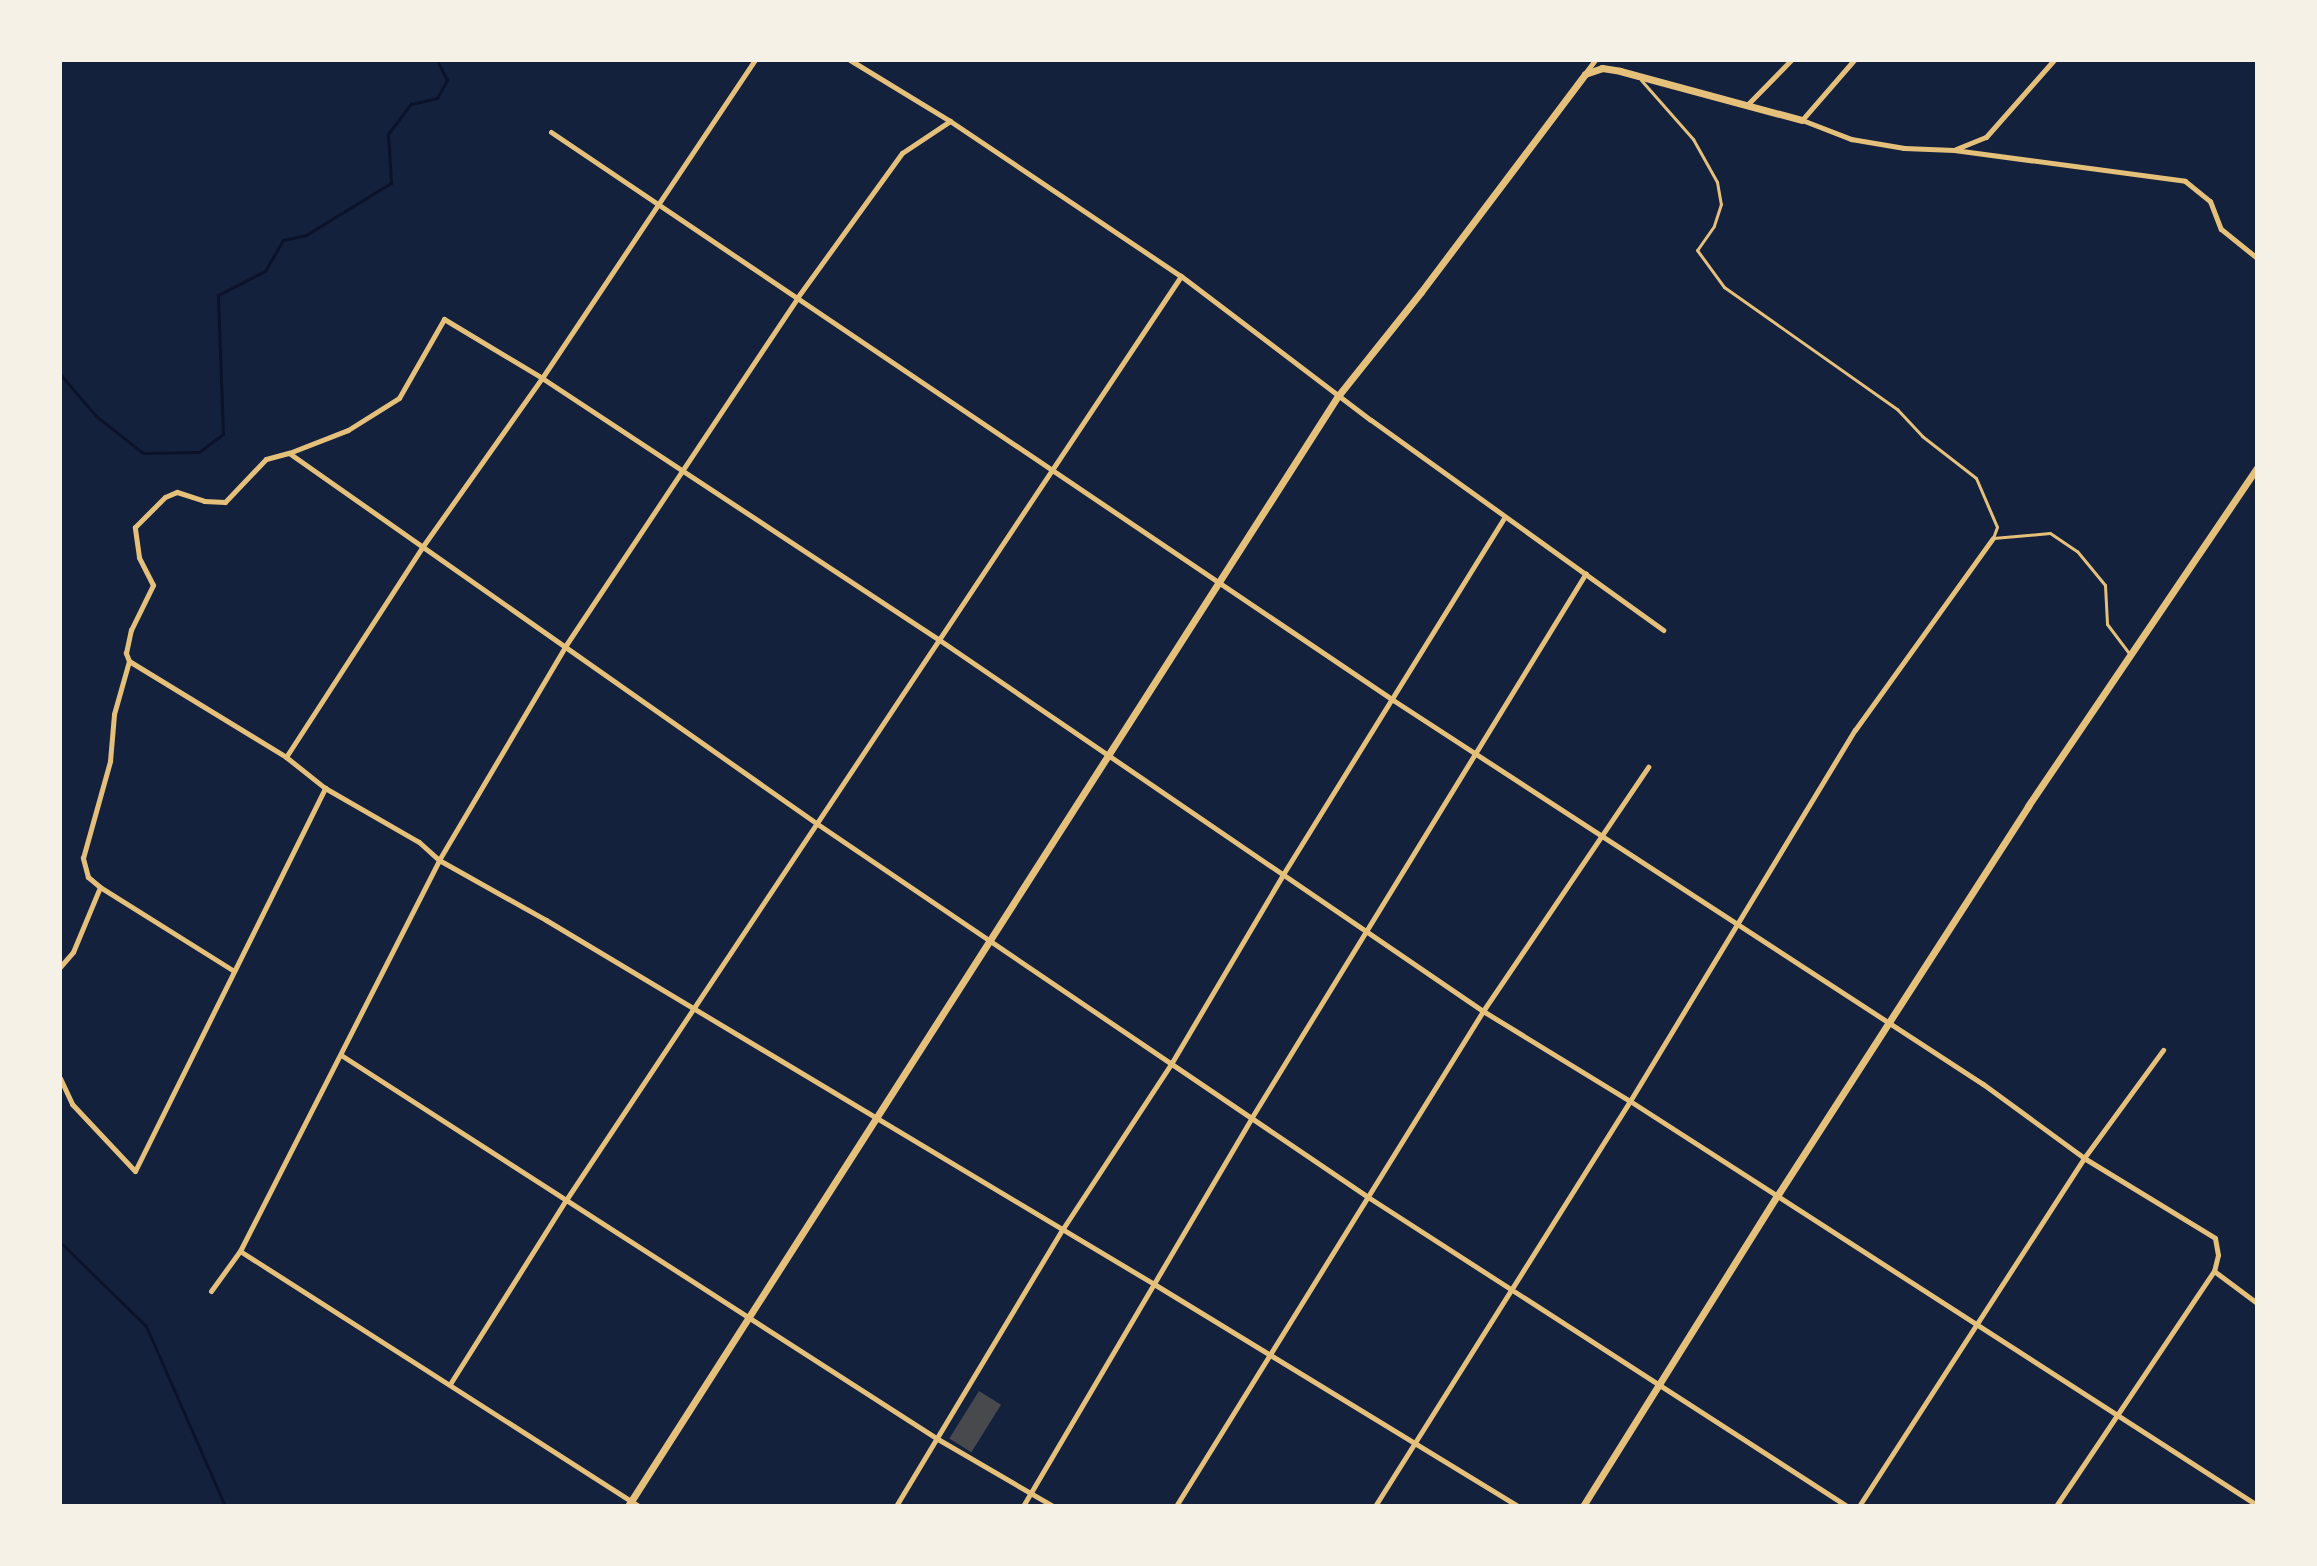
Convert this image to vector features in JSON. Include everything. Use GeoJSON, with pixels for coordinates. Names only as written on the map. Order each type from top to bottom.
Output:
{"type":"FeatureCollection","features":[{"type":"Feature","properties":{"kind":"street"},"geometry":{"type":"LineString","coordinates":[[286,757],[423,546],[542,378],[755,60]]}},
{"type":"Feature","properties":{"kind":"street"},"geometry":{"type":"LineString","coordinates":[[850,60],[950,121],[1181,276],[1504,518],[1663,630]]}},
{"type":"Feature","properties":{"kind":"street"},"geometry":{"type":"LineString","coordinates":[[240,1251],[632,1504],[1338,396],[1421,292],[1595,60]]}},
{"type":"Feature","properties":{"kind":"street"},"geometry":{"type":"LineString","coordinates":[[1747,105],[1791,60]]}},
{"type":"Feature","properties":{"kind":"street"},"geometry":{"type":"LineString","coordinates":[[1802,120],[1854,60]]}},
{"type":"Feature","properties":{"kind":"street"},"geometry":{"type":"LineString","coordinates":[[1954,150],[1986,137],[2054,60]]}},
{"type":"Feature","properties":{"kind":"street"},"geometry":{"type":"LineString","coordinates":[[1585,74],[1602,68],[1802,120],[1851,139],[2185,181],[2210,201],[2221,229],[2257,258]]}},
{"type":"Feature","properties":{"kind":"street"},"geometry":{"type":"LineString","coordinates":[[211,1291],[240,1251],[439,860],[566,645],[797,298],[902,153],[950,121]]}},
{"type":"Feature","properties":{"kind":"street"},"geometry":{"type":"LineString","coordinates":[[551,132],[1393,700],[1983,1084],[2084,1158],[2215,1238],[2218,1255],[2214,1271],[2056,1506]]}},
{"type":"Feature","properties":{"kind":"street"},"geometry":{"type":"LineString","coordinates":[[450,1384],[566,1200],[1181,276]]}},
{"type":"Feature","properties":{"kind":"street"},"geometry":{"type":"LineString","coordinates":[[234,971],[100,887],[88,877],[83,858],[104,788],[114,714],[129,661],[126,653],[131,630],[153,585],[139,557],[135,527],[165,497],[177,492],[204,501],[225,502],[266,459],[348,430],[399,398],[444,319],[542,378],[938,639],[1107,758],[1282,876],[1367,929],[1483,1011],[1630,1101],[2257,1505]]}},
{"type":"Feature","properties":{"kind":"street"},"geometry":{"type":"LineString","coordinates":[[289,453],[816,823],[1171,1064],[1368,1197],[1847,1506]]}},
{"type":"Feature","properties":{"kind":"street"},"geometry":{"type":"LineString","coordinates":[[1583,1506],[1777,1196],[2130,654],[2257,468]]}},
{"type":"Feature","properties":{"kind":"street"},"geometry":{"type":"LineString","coordinates":[[896,1506],[1062,1230],[1171,1064],[1282,876],[1504,518]]}},
{"type":"Feature","properties":{"kind":"street"},"geometry":{"type":"LineString","coordinates":[[1375,1506],[1510,1286],[1630,1101],[1855,730],[1993,538]]}},
{"type":"Feature","properties":{"kind":"street"},"geometry":{"type":"LineString","coordinates":[[1023,1506],[1252,1117],[1586,573]]}},
{"type":"Feature","properties":{"kind":"street"},"geometry":{"type":"LineString","coordinates":[[129,661],[286,757],[325,788],[419,842],[439,860],[1154,1284],[1517,1506]]}},
{"type":"Feature","properties":{"kind":"street"},"geometry":{"type":"LineString","coordinates":[[1176,1506],[1483,1011],[1599,835],[1648,767]]}},
{"type":"Feature","properties":{"kind":"street"},"geometry":{"type":"LineString","coordinates":[[60,1078],[72,1104],[135,1171],[325,788]]}},
{"type":"Feature","properties":{"kind":"street"},"geometry":{"type":"LineString","coordinates":[[60,967],[73,952],[100,887]]}},
{"type":"Feature","properties":{"kind":"street"},"geometry":{"type":"LineString","coordinates":[[1859,1506],[2084,1158],[2163,1050]]}},
{"type":"Feature","properties":{"kind":"street"},"geometry":{"type":"LineString","coordinates":[[341,1055],[936,1438],[1053,1506]]}},
{"type":"Feature","properties":{"kind":"street"},"geometry":{"type":"LineString","coordinates":[[2214,1271],[2257,1303]]}},
{"type":"Feature","properties":{"kind":"lane"},"geometry":{"type":"LineString","coordinates":[[1639,78],[1693,139],[1717,182],[1721,204],[1714,226],[1697,250],[1724,287],[1897,409],[1922,436],[1976,478],[1997,527],[1993,538],[2050,533],[2077,551],[2105,585],[2107,624],[2130,654]]}},
{"type":"Feature","properties":{"kind":"building"},"geometry":{"type":"Polygon","coordinates":[[[979,1391],[1001,1405],[971,1452],[949,1438],[979,1391]]]}},
{"type":"Feature","properties":{"kind":"waterway"},"geometry":{"type":"LineString","coordinates":[[60,374],[96,416],[143,453],[199,452],[223,434],[218,295],[265,271],[283,240],[306,235],[391,183],[388,134],[411,104],[437,98],[447,80],[437,60]]}},
{"type":"Feature","properties":{"kind":"waterway"},"geometry":{"type":"LineString","coordinates":[[60,1242],[146,1326],[225,1506]]}}]}
